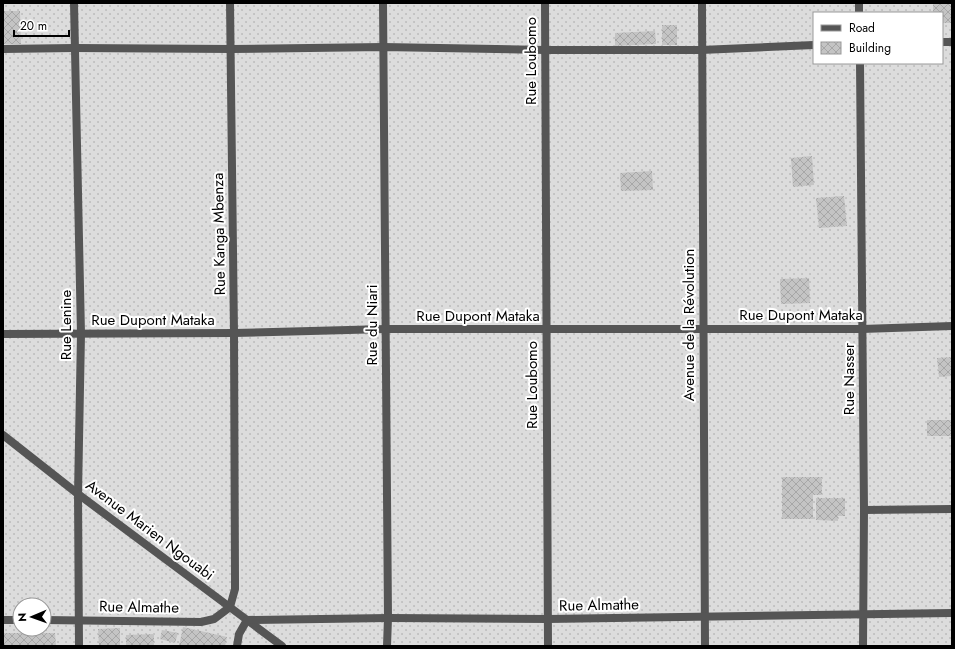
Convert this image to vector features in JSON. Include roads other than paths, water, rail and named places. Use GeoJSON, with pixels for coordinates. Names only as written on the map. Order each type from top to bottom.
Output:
{"type":"FeatureCollection","features":[{"type":"Feature","properties":{"kind":"street","name":"Rue Lenine"},"geometry":{"type":"LineString","coordinates":[[74,3],[81,334],[78,494],[80,646]]}},
{"type":"Feature","properties":{"kind":"street","name":"Rue Kanga Mbenza"},"geometry":{"type":"LineString","coordinates":[[230,3],[232,49],[235,581],[235,589],[230,607]]}},
{"type":"Feature","properties":{"kind":"street","name":"Rue du Niari"},"geometry":{"type":"LineString","coordinates":[[383,3],[387,646]]}},
{"type":"Feature","properties":{"kind":"street","name":"Rue Loubomo"},"geometry":{"type":"LineString","coordinates":[[545,3],[548,646]]}},
{"type":"Feature","properties":{"kind":"street","name":"Avenue de la Révolution"},"geometry":{"type":"LineString","coordinates":[[702,3],[705,646]]}},
{"type":"Feature","properties":{"kind":"street"},"geometry":{"type":"LineString","coordinates":[[3,49],[232,49],[384,47],[545,50],[702,50],[813,45]]}},
{"type":"Feature","properties":{"kind":"street","name":"Rue Nasser"},"geometry":{"type":"LineString","coordinates":[[860,64],[864,510],[863,646]]}},
{"type":"Feature","properties":{"kind":"street","name":"Rue Dupont Mataka"},"geometry":{"type":"LineString","coordinates":[[3,334],[234,333],[386,329],[862,329],[952,326]]}},
{"type":"Feature","properties":{"kind":"street","name":"Avenue Marien Ngouabi"},"geometry":{"type":"LineString","coordinates":[[3,435],[78,494],[282,646]]}},
{"type":"Feature","properties":{"kind":"street"},"geometry":{"type":"LineString","coordinates":[[864,510],[952,509]]}},
{"type":"Feature","properties":{"kind":"street","name":"Rue Almathe"},"geometry":{"type":"LineString","coordinates":[[52,620],[201,622],[214,619],[230,607]]}},
{"type":"Feature","properties":{"kind":"street","name":"Rue Almathe"},"geometry":{"type":"LineString","coordinates":[[247,620],[388,618],[548,620],[952,613]]}},
{"type":"Feature","properties":{"kind":"street"},"geometry":{"type":"LineString","coordinates":[[237,646],[239,634],[247,620]]}}]}
